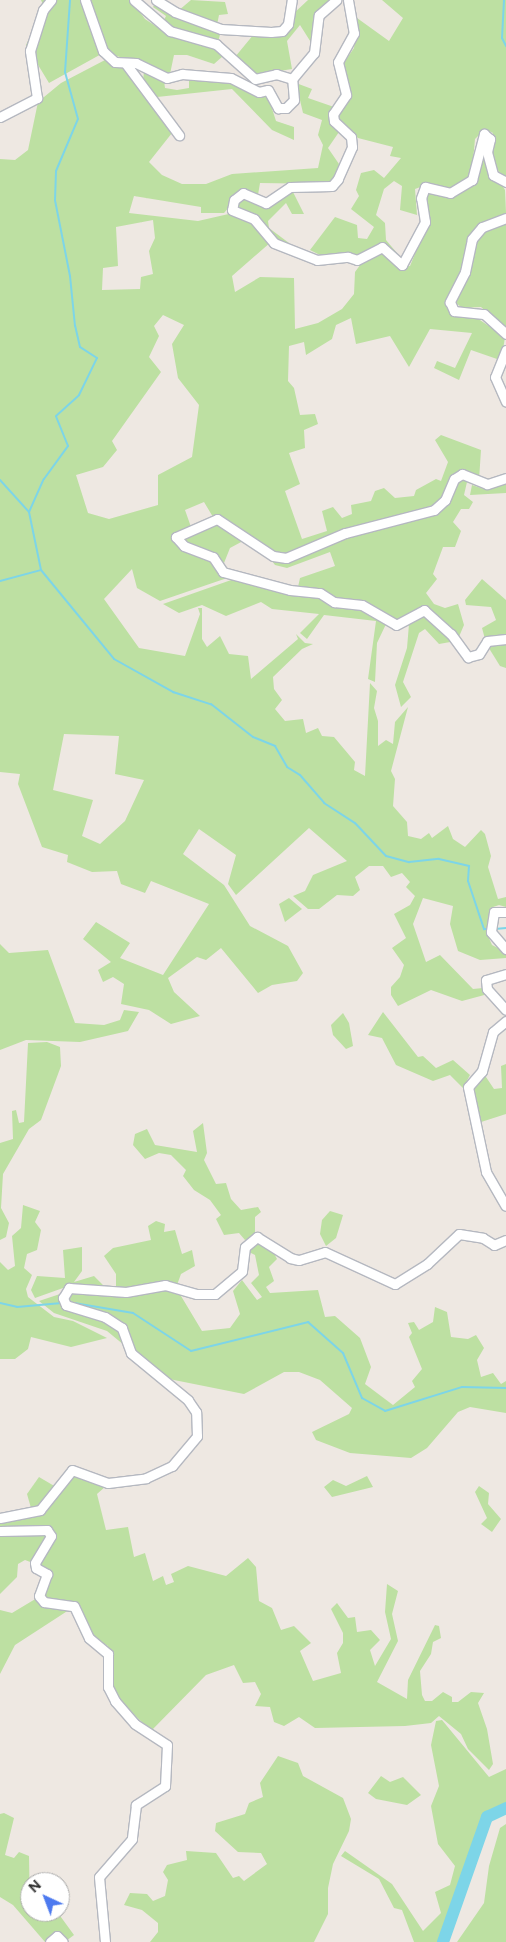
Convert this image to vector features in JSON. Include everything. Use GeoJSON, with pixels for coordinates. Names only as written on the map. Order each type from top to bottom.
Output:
{"type":"FeatureCollection","features":[{"type":"Feature","properties":{"kind":"street"},"geometry":{"type":"LineString","coordinates":[[0,117],[37,98],[30,52],[43,10],[51,0]]}},
{"type":"Feature","properties":{"kind":"street"},"geometry":{"type":"LineString","coordinates":[[85,0],[106,57],[126,64],[136,63],[168,78],[182,74],[231,78],[258,92],[268,90],[278,108],[286,108],[294,100],[292,78],[314,54],[320,16],[336,0]]}},
{"type":"Feature","properties":{"kind":"street"},"geometry":{"type":"LineString","coordinates":[[134,0],[170,31],[216,44],[255,78],[281,74],[292,78]]}},
{"type":"Feature","properties":{"kind":"street"},"geometry":{"type":"LineString","coordinates":[[156,0],[175,12],[221,29],[271,32],[282,31],[288,24],[292,0]]}},
{"type":"Feature","properties":{"kind":"street"},"geometry":{"type":"LineString","coordinates":[[348,0],[354,33],[338,62],[346,95],[333,114],[334,121],[350,137],[352,147],[338,179],[332,186],[290,187],[266,203],[243,193],[234,200],[232,210],[254,218],[274,243],[317,260],[348,257],[358,260],[382,247],[402,265],[425,222],[421,198],[425,187],[450,193],[472,180],[477,173],[477,159],[484,134],[490,140],[487,152],[493,175],[506,182]]}},
{"type":"Feature","properties":{"kind":"street"},"geometry":{"type":"LineString","coordinates":[[126,64],[180,134]]}},
{"type":"Feature","properties":{"kind":"street"},"geometry":{"type":"LineString","coordinates":[[506,218],[482,227],[472,239],[465,272],[450,302],[454,311],[484,314],[506,334]]}},
{"type":"Feature","properties":{"kind":"street"},"geometry":{"type":"LineString","coordinates":[[506,350],[495,377],[506,402]]}},
{"type":"Feature","properties":{"kind":"street"},"geometry":{"type":"LineString","coordinates":[[506,478],[487,484],[462,474],[454,479],[445,500],[434,510],[345,534],[286,558],[273,556],[217,519],[176,537],[184,546],[213,557],[223,572],[290,590],[320,593],[334,602],[362,605],[396,625],[424,610],[452,634],[468,657],[479,654],[487,641],[506,639]]}},
{"type":"Feature","properties":{"kind":"street"},"geometry":{"type":"LineString","coordinates":[[506,912],[494,912],[491,932],[506,949]]}},
{"type":"Feature","properties":{"kind":"street"},"geometry":{"type":"LineString","coordinates":[[506,974],[486,980],[487,989],[506,1010]]}},
{"type":"Feature","properties":{"kind":"street"},"geometry":{"type":"LineString","coordinates":[[506,1021],[493,1032],[482,1071],[468,1086],[486,1172],[506,1206]]}},
{"type":"Feature","properties":{"kind":"street"},"geometry":{"type":"LineString","coordinates":[[0,1518],[40,1510],[72,1470],[108,1483],[146,1478],[172,1466],[197,1436],[196,1412],[188,1400],[131,1353],[122,1328],[104,1317],[66,1305],[63,1298],[69,1288],[126,1292],[165,1284],[197,1294],[214,1294],[242,1271],[245,1247],[257,1237],[290,1258],[299,1260],[325,1252],[395,1284],[431,1260],[459,1234],[483,1238],[494,1245],[506,1240]]}},
{"type":"Feature","properties":{"kind":"street"},"geometry":{"type":"LineString","coordinates":[[0,1531],[47,1530],[51,1536],[35,1563],[36,1568],[47,1574],[40,1596],[44,1602],[74,1606],[89,1638],[108,1654],[108,1687],[115,1702],[135,1724],[166,1745],[165,1786],[136,1805],[132,1839],[99,1877],[105,1942]]}},
{"type":"Feature","properties":{"kind":"street"},"geometry":{"type":"LineString","coordinates":[[50,1942],[57,1936],[63,1942]]}},
{"type":"Feature","properties":{"kind":"green space"},"geometry":{"type":"Polygon","coordinates":[[[41,0],[131,0],[145,19],[169,35],[216,46],[223,56],[214,64],[187,55],[174,55],[170,74],[105,52],[49,83],[26,45],[44,7],[41,0]]]}},
{"type":"Feature","properties":{"kind":"green space"},"geometry":{"type":"Polygon","coordinates":[[[191,0],[225,2],[228,14],[219,15],[217,25],[178,11],[191,0]]]}},
{"type":"Feature","properties":{"kind":"green space"},"geometry":{"type":"Polygon","coordinates":[[[308,0],[333,0],[324,7],[312,44],[300,25],[287,41],[292,69],[255,75],[235,57],[254,34],[283,36],[292,25],[292,15],[308,0]]]}},
{"type":"Feature","properties":{"kind":"green space"},"geometry":{"type":"Polygon","coordinates":[[[382,0],[506,0],[506,179],[494,166],[490,155],[493,133],[485,129],[475,139],[472,172],[466,181],[452,189],[431,183],[415,189],[417,215],[400,210],[402,186],[394,181],[384,189],[376,215],[385,223],[386,240],[402,259],[383,244],[361,255],[322,256],[310,250],[335,217],[357,225],[358,238],[367,239],[374,227],[351,209],[359,196],[356,190],[361,173],[374,170],[384,178],[401,158],[390,156],[393,147],[358,138],[336,118],[350,97],[343,64],[354,48],[357,18],[389,41],[403,18],[382,0]]]}},
{"type":"Feature","properties":{"kind":"green space"},"geometry":{"type":"Polygon","coordinates":[[[156,2],[221,31],[218,42],[170,29],[163,22],[166,16],[153,7],[156,2]]]}},
{"type":"Feature","properties":{"kind":"green space"},"geometry":{"type":"Polygon","coordinates":[[[105,60],[126,70],[150,96],[172,133],[149,162],[162,175],[182,184],[206,184],[232,174],[318,168],[323,145],[318,135],[322,120],[303,113],[296,83],[312,89],[308,98],[334,107],[332,124],[339,132],[328,148],[339,164],[335,177],[327,184],[260,183],[258,195],[244,190],[224,213],[201,213],[201,207],[134,196],[129,213],[198,221],[233,213],[254,221],[271,242],[232,276],[235,292],[260,277],[294,278],[295,329],[318,323],[342,309],[354,294],[355,272],[366,257],[382,250],[402,267],[410,266],[428,222],[424,197],[428,190],[458,194],[478,181],[484,143],[483,155],[505,190],[506,213],[469,239],[462,271],[446,307],[453,315],[474,316],[505,337],[503,350],[497,359],[471,350],[459,380],[434,368],[437,361],[455,368],[472,333],[430,329],[409,367],[390,336],[356,344],[351,318],[336,325],[332,339],[306,355],[304,342],[289,346],[288,381],[294,388],[300,415],[315,414],[318,424],[304,430],[305,448],[289,453],[300,484],[285,491],[302,539],[327,531],[322,511],[333,507],[342,518],[352,514],[351,505],[371,501],[375,491],[384,488],[395,498],[414,496],[416,490],[436,479],[441,481],[448,462],[435,440],[441,435],[481,450],[479,480],[462,473],[433,508],[284,555],[272,552],[256,539],[213,517],[204,502],[185,510],[191,527],[174,535],[173,542],[212,559],[230,577],[160,601],[137,588],[132,569],[104,599],[139,648],[185,656],[200,614],[198,608],[202,608],[202,639],[207,647],[220,636],[229,654],[248,656],[251,679],[298,639],[296,634],[305,643],[313,644],[302,649],[273,677],[274,689],[282,700],[275,709],[285,721],[303,719],[306,733],[318,728],[322,736],[334,737],[355,762],[354,770],[365,776],[370,683],[377,691],[374,708],[378,721],[378,746],[386,740],[393,744],[395,722],[408,707],[391,771],[395,779],[393,806],[407,822],[408,836],[421,839],[429,833],[432,838],[448,826],[453,839],[465,847],[481,830],[485,834],[491,856],[488,867],[498,899],[506,897],[506,907],[499,905],[490,908],[488,936],[492,945],[506,952],[506,958],[480,960],[458,951],[450,924],[453,906],[423,898],[413,924],[426,962],[440,955],[473,989],[483,988],[488,994],[462,1001],[431,990],[398,1006],[391,995],[391,987],[400,977],[404,965],[392,948],[406,938],[394,914],[410,905],[415,896],[406,887],[410,882],[402,873],[391,877],[383,866],[369,866],[355,877],[360,890],[353,896],[337,895],[319,909],[308,909],[293,896],[305,891],[313,875],[347,861],[309,828],[236,895],[228,884],[236,855],[199,829],[183,854],[224,885],[250,926],[288,946],[303,973],[297,981],[272,985],[258,993],[221,948],[206,960],[197,957],[168,978],[174,992],[200,1016],[171,1024],[149,1010],[121,1004],[124,984],[113,977],[103,982],[98,970],[111,962],[83,939],[96,922],[130,943],[120,958],[163,975],[209,904],[151,881],[145,893],[121,884],[117,871],[92,872],[67,862],[68,855],[42,847],[18,784],[20,774],[0,772],[0,159],[15,160],[28,150],[38,102],[61,83],[105,60]],[[153,220],[116,227],[118,266],[103,268],[102,290],[140,289],[141,277],[153,274],[149,251],[155,238],[153,220]],[[163,315],[154,326],[159,336],[149,357],[161,372],[112,441],[117,450],[103,467],[76,475],[88,513],[109,519],[158,505],[158,475],[192,457],[199,405],[178,378],[172,344],[184,325],[163,315]],[[64,734],[53,790],[93,800],[82,836],[100,844],[125,821],[144,780],[115,774],[119,736],[64,734]]]}},
{"type":"Feature","properties":{"kind":"green space"},"geometry":{"type":"Polygon","coordinates":[[[144,71],[164,81],[165,88],[177,90],[189,88],[189,80],[205,79],[233,82],[267,93],[276,121],[294,127],[294,140],[272,130],[232,89],[157,97],[143,81],[144,71]]]}},
{"type":"Feature","properties":{"kind":"green space"},"geometry":{"type":"Polygon","coordinates":[[[292,190],[304,214],[292,214],[286,203],[268,221],[269,228],[289,243],[287,248],[234,207],[244,195],[268,205],[292,190]]]}},
{"type":"Feature","properties":{"kind":"green space"},"geometry":{"type":"Polygon","coordinates":[[[506,221],[506,329],[481,307],[462,308],[453,300],[470,248],[482,231],[506,221]]]}},
{"type":"Feature","properties":{"kind":"green space"},"geometry":{"type":"Polygon","coordinates":[[[462,477],[467,482],[464,495],[473,502],[469,509],[461,509],[453,522],[461,531],[455,547],[443,547],[433,574],[437,579],[426,593],[434,604],[445,608],[458,604],[464,625],[458,639],[426,609],[395,623],[373,607],[334,600],[298,587],[300,578],[335,566],[330,552],[287,568],[275,565],[266,553],[275,558],[436,513],[462,477]]]}},
{"type":"Feature","properties":{"kind":"green space"},"geometry":{"type":"Polygon","coordinates":[[[506,483],[506,493],[470,495],[472,485],[484,489],[506,483]]]}},
{"type":"Feature","properties":{"kind":"green space"},"geometry":{"type":"Polygon","coordinates":[[[218,521],[243,541],[230,548],[222,568],[179,541],[218,521]]]}},
{"type":"Feature","properties":{"kind":"green space"},"geometry":{"type":"Polygon","coordinates":[[[234,579],[362,606],[387,622],[377,643],[375,682],[368,679],[376,621],[324,615],[307,639],[300,633],[319,614],[272,609],[261,602],[226,616],[202,605],[179,613],[163,604],[234,579]]]}},
{"type":"Feature","properties":{"kind":"green space"},"geometry":{"type":"Polygon","coordinates":[[[482,579],[506,600],[506,637],[485,639],[482,628],[496,620],[491,607],[466,605],[465,600],[482,579]]]}},
{"type":"Feature","properties":{"kind":"green space"},"geometry":{"type":"Polygon","coordinates":[[[424,612],[456,641],[439,644],[425,629],[419,633],[403,682],[411,697],[401,707],[395,685],[407,648],[409,624],[405,625],[424,612]]]}},
{"type":"Feature","properties":{"kind":"green space"},"geometry":{"type":"Polygon","coordinates":[[[506,641],[506,668],[500,666],[487,645],[506,641]]]}},
{"type":"Feature","properties":{"kind":"green space"},"geometry":{"type":"Polygon","coordinates":[[[289,898],[302,909],[285,922],[279,904],[289,898]]]}},
{"type":"Feature","properties":{"kind":"green space"},"geometry":{"type":"Polygon","coordinates":[[[0,944],[9,953],[48,950],[75,1023],[104,1025],[120,1020],[124,1010],[139,1012],[128,1031],[80,1042],[26,1040],[0,1050],[0,944]]]}},
{"type":"Feature","properties":{"kind":"green space"},"geometry":{"type":"Polygon","coordinates":[[[383,1012],[418,1057],[423,1056],[436,1068],[453,1060],[470,1075],[463,1088],[450,1075],[433,1081],[396,1065],[382,1038],[368,1035],[383,1012]]]}},
{"type":"Feature","properties":{"kind":"green space"},"geometry":{"type":"Polygon","coordinates":[[[343,1013],[349,1023],[353,1046],[346,1049],[333,1035],[331,1025],[343,1013]]]}},
{"type":"Feature","properties":{"kind":"green space"},"geometry":{"type":"Polygon","coordinates":[[[47,1042],[60,1047],[61,1066],[41,1120],[29,1129],[3,1174],[1,1208],[9,1223],[6,1237],[0,1240],[0,1143],[13,1139],[12,1111],[16,1110],[19,1123],[24,1122],[28,1043],[47,1042]]]}},
{"type":"Feature","properties":{"kind":"green space"},"geometry":{"type":"Polygon","coordinates":[[[506,1064],[506,1114],[478,1123],[470,1088],[484,1074],[494,1089],[502,1088],[501,1066],[506,1064]]]}},
{"type":"Feature","properties":{"kind":"green space"},"geometry":{"type":"Polygon","coordinates":[[[203,1123],[207,1153],[204,1160],[216,1184],[226,1183],[231,1199],[241,1210],[258,1207],[261,1212],[255,1217],[255,1236],[245,1240],[239,1233],[224,1235],[216,1219],[221,1215],[210,1200],[194,1190],[183,1176],[186,1170],[171,1155],[159,1153],[145,1159],[133,1145],[135,1134],[147,1129],[155,1145],[197,1152],[193,1131],[203,1123]]]}},
{"type":"Feature","properties":{"kind":"green space"},"geometry":{"type":"Polygon","coordinates":[[[23,1205],[40,1211],[35,1222],[41,1230],[37,1250],[27,1254],[24,1268],[32,1275],[26,1289],[28,1297],[54,1317],[73,1321],[107,1338],[71,1347],[31,1337],[28,1349],[15,1359],[0,1359],[0,1262],[8,1270],[15,1266],[12,1236],[21,1228],[23,1205]]]}},
{"type":"Feature","properties":{"kind":"green space"},"geometry":{"type":"Polygon","coordinates":[[[330,1211],[343,1215],[336,1238],[326,1246],[320,1234],[322,1220],[330,1211]]]}},
{"type":"Feature","properties":{"kind":"green space"},"geometry":{"type":"Polygon","coordinates":[[[156,1221],[165,1224],[164,1232],[175,1230],[182,1254],[192,1250],[195,1266],[181,1274],[177,1285],[116,1288],[116,1274],[104,1256],[113,1248],[151,1240],[148,1226],[156,1221]]]}},
{"type":"Feature","properties":{"kind":"green space"},"geometry":{"type":"Polygon","coordinates":[[[258,1240],[270,1246],[277,1259],[269,1267],[274,1281],[266,1287],[270,1293],[318,1290],[325,1317],[335,1316],[360,1338],[371,1367],[365,1384],[393,1405],[415,1387],[412,1381],[422,1369],[409,1337],[412,1333],[408,1323],[414,1322],[419,1330],[433,1322],[435,1307],[447,1312],[451,1337],[468,1339],[476,1335],[484,1348],[477,1360],[481,1377],[493,1373],[501,1384],[506,1381],[506,1413],[470,1407],[458,1412],[427,1448],[411,1458],[350,1453],[316,1440],[312,1432],[349,1414],[352,1408],[320,1380],[299,1372],[284,1372],[244,1394],[164,1378],[107,1331],[54,1313],[39,1301],[63,1293],[128,1295],[165,1287],[178,1291],[202,1331],[230,1328],[240,1314],[233,1291],[242,1280],[257,1300],[262,1297],[251,1283],[259,1275],[255,1255],[247,1251],[258,1240]]]}},
{"type":"Feature","properties":{"kind":"green space"},"geometry":{"type":"Polygon","coordinates":[[[82,1247],[82,1271],[74,1282],[94,1276],[108,1290],[63,1288],[35,1298],[31,1290],[37,1276],[65,1278],[63,1250],[82,1247]]]}},
{"type":"Feature","properties":{"kind":"green space"},"geometry":{"type":"Polygon","coordinates":[[[72,1471],[106,1486],[97,1494],[106,1530],[128,1527],[134,1557],[145,1553],[153,1581],[163,1576],[166,1585],[174,1582],[171,1574],[188,1566],[226,1576],[248,1558],[256,1567],[259,1601],[272,1608],[281,1630],[294,1626],[311,1643],[300,1651],[313,1681],[341,1673],[337,1653],[343,1643],[343,1633],[331,1609],[337,1603],[348,1618],[355,1617],[357,1632],[371,1630],[380,1640],[370,1650],[375,1666],[391,1639],[385,1612],[387,1584],[398,1591],[392,1614],[398,1641],[377,1682],[407,1699],[408,1680],[435,1625],[439,1626],[441,1638],[433,1642],[431,1654],[420,1671],[422,1695],[425,1701],[432,1701],[443,1692],[452,1697],[452,1702],[458,1702],[471,1692],[484,1693],[478,1703],[487,1729],[493,1764],[489,1770],[468,1749],[461,1734],[439,1716],[431,1723],[405,1726],[315,1728],[299,1717],[284,1726],[274,1722],[270,1707],[255,1706],[261,1694],[255,1682],[243,1683],[234,1665],[206,1675],[151,1731],[117,1698],[110,1685],[108,1646],[90,1636],[75,1605],[45,1600],[41,1595],[49,1573],[44,1567],[37,1567],[48,1528],[0,1530],[0,1520],[41,1511],[72,1471]]]}},
{"type":"Feature","properties":{"kind":"green space"},"geometry":{"type":"Polygon","coordinates":[[[367,1476],[373,1487],[332,1497],[324,1487],[333,1480],[346,1486],[367,1476]]]}},
{"type":"Feature","properties":{"kind":"green space"},"geometry":{"type":"Polygon","coordinates":[[[39,1477],[56,1487],[38,1508],[31,1508],[27,1494],[39,1477]]]}},
{"type":"Feature","properties":{"kind":"green space"},"geometry":{"type":"Polygon","coordinates":[[[479,1486],[489,1493],[488,1504],[501,1519],[492,1532],[481,1524],[487,1518],[475,1492],[479,1486]]]}},
{"type":"Feature","properties":{"kind":"green space"},"geometry":{"type":"Polygon","coordinates":[[[47,1531],[49,1536],[33,1563],[25,1560],[18,1564],[17,1577],[0,1594],[0,1533],[47,1531]]]}},
{"type":"Feature","properties":{"kind":"green space"},"geometry":{"type":"Polygon","coordinates":[[[37,1598],[72,1608],[15,1645],[0,1674],[0,1610],[12,1613],[37,1598]]]}},
{"type":"Feature","properties":{"kind":"green space"},"geometry":{"type":"Polygon","coordinates":[[[442,1720],[489,1777],[506,1769],[506,1805],[485,1815],[440,1942],[414,1942],[402,1910],[394,1908],[379,1879],[341,1856],[345,1851],[392,1884],[423,1931],[441,1913],[435,1892],[450,1885],[455,1866],[438,1844],[431,1806],[439,1786],[431,1745],[436,1721],[442,1720]]]}},
{"type":"Feature","properties":{"kind":"green space"},"geometry":{"type":"Polygon","coordinates":[[[278,1756],[298,1763],[303,1776],[343,1798],[351,1819],[349,1831],[333,1864],[328,1888],[328,1914],[314,1942],[150,1942],[158,1932],[158,1923],[142,1910],[124,1905],[130,1893],[147,1894],[153,1901],[165,1896],[168,1880],[163,1872],[167,1865],[187,1860],[186,1851],[216,1853],[233,1878],[239,1876],[244,1881],[267,1864],[261,1853],[238,1852],[215,1831],[216,1823],[245,1814],[249,1803],[263,1797],[260,1783],[278,1756]]]}},
{"type":"Feature","properties":{"kind":"green space"},"geometry":{"type":"Polygon","coordinates":[[[381,1776],[390,1782],[403,1777],[421,1795],[407,1805],[376,1799],[368,1793],[381,1776]]]}},
{"type":"Feature","properties":{"kind":"green space"},"geometry":{"type":"Polygon","coordinates":[[[4,1813],[14,1818],[5,1855],[14,1858],[19,1852],[29,1856],[29,1872],[20,1872],[20,1913],[13,1905],[0,1897],[0,1814],[4,1813]]]}},
{"type":"Feature","properties":{"kind":"green space"},"geometry":{"type":"Polygon","coordinates":[[[506,1824],[506,1942],[457,1942],[484,1903],[489,1866],[500,1828],[506,1824]]]}},
{"type":"Feature","properties":{"kind":"green space"},"geometry":{"type":"Polygon","coordinates":[[[28,1922],[65,1922],[74,1935],[66,1941],[56,1933],[45,1942],[28,1922]]]}},
{"type":"Feature","properties":{"kind":"waterway"},"geometry":{"type":"LineString","coordinates":[[29,512],[44,479],[68,446],[56,416],[79,395],[97,358],[80,347],[75,326],[70,276],[55,200],[56,171],[78,119],[65,72],[70,0]]}},
{"type":"Feature","properties":{"kind":"waterway"},"geometry":{"type":"LineString","coordinates":[[504,0],[502,38],[506,46]]}},
{"type":"Feature","properties":{"kind":"waterway"},"geometry":{"type":"LineString","coordinates":[[0,480],[29,512],[41,570],[114,659],[173,692],[211,704],[253,737],[275,746],[287,767],[300,775],[324,803],[355,823],[386,856],[409,862],[439,859],[469,866],[468,881],[484,929],[488,929]]}},
{"type":"Feature","properties":{"kind":"waterway"},"geometry":{"type":"LineString","coordinates":[[0,581],[41,570]]}},
{"type":"Feature","properties":{"kind":"waterway"},"geometry":{"type":"LineString","coordinates":[[495,929],[506,928]]}},
{"type":"Feature","properties":{"kind":"waterway"},"geometry":{"type":"LineString","coordinates":[[0,1303],[17,1307],[62,1303]]}},
{"type":"Feature","properties":{"kind":"waterway"},"geometry":{"type":"LineString","coordinates":[[74,1303],[133,1313],[191,1351],[308,1322],[343,1353],[362,1398],[385,1411],[462,1387],[506,1388]]}},
{"type":"Feature","properties":{"kind":"waterway"},"geometry":{"type":"LineString","coordinates":[[443,1942],[487,1817],[506,1808]]}}]}
